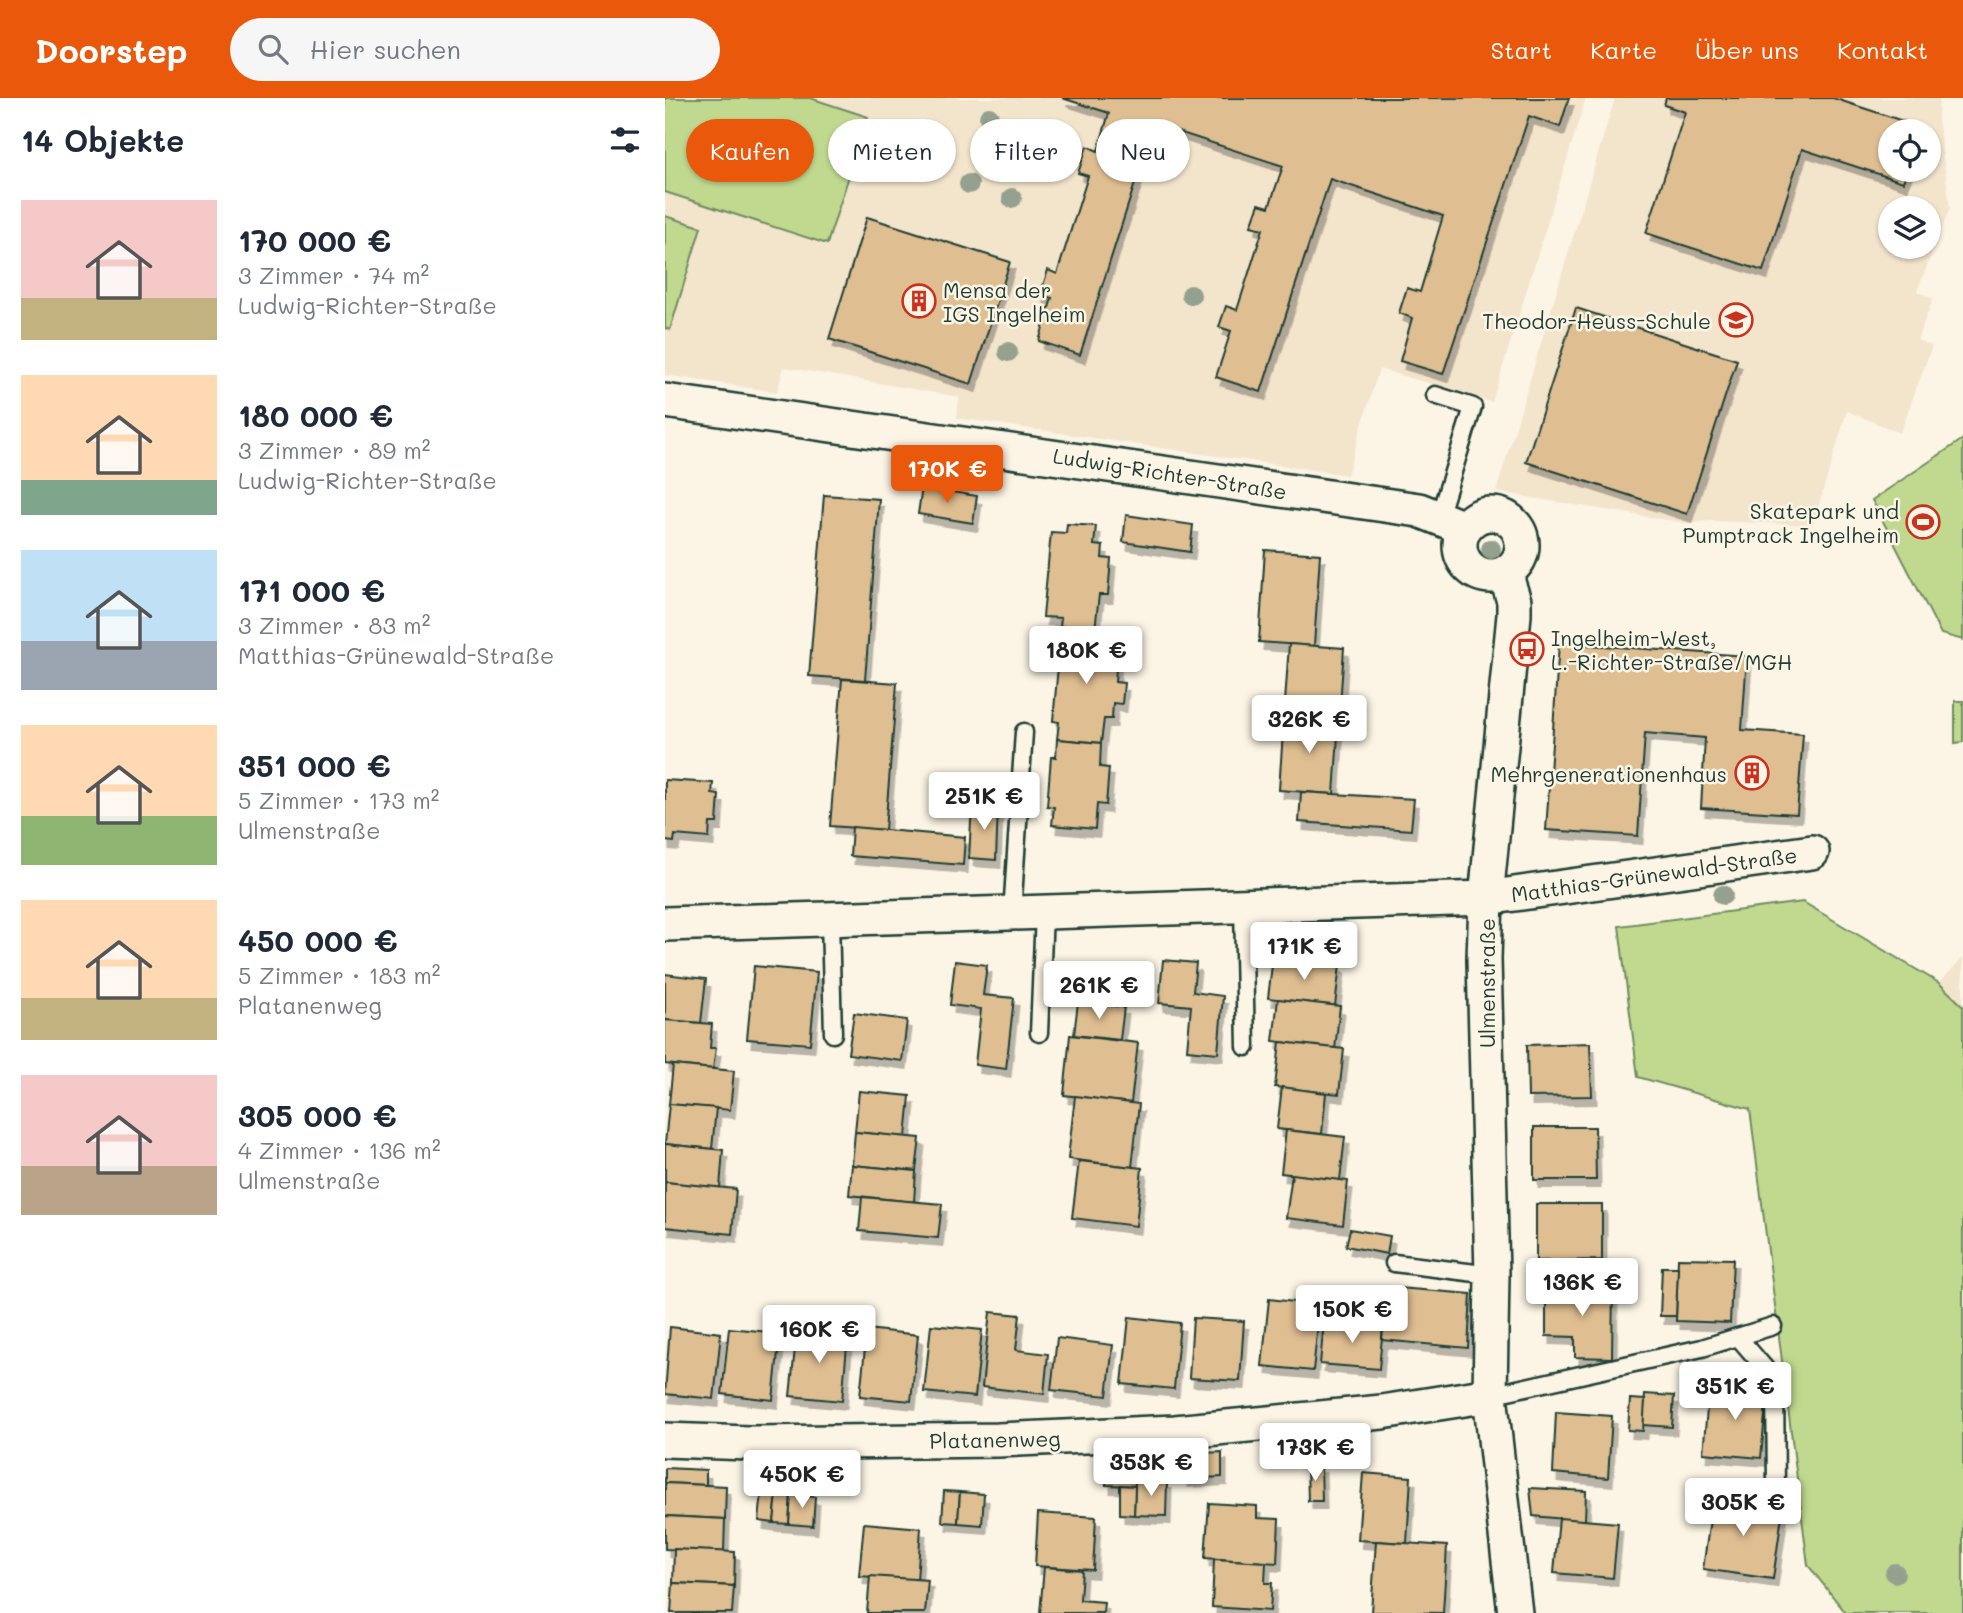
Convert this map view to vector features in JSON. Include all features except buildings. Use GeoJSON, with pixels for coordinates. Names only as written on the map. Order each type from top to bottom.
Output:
{"type":"FeatureCollection","features":[{"type":"Feature","properties":{"kind":"street","name":"Ludwig-Richter-Straße"},"geometry":{"type":"LineString","coordinates":[[665,401],[1419,510],[1451,522]]}},
{"type":"Feature","properties":{"kind":"street"},"geometry":{"type":"LineString","coordinates":[[1489,514],[1504,517],[1516,526],[1522,548],[1514,567],[1505,573],[1489,577],[1468,567],[1461,556],[1451,522],[1489,514]]}},
{"type":"Feature","properties":{"kind":"street","name":"Ulmenstraße"},"geometry":{"type":"LineString","coordinates":[[1505,573],[1514,601],[1514,615],[1486,898],[1485,973],[1492,1275],[1490,1395],[1515,1613]]}},
{"type":"Feature","properties":{"kind":"street","name":"Matthias-Grünewald-Straße"},"geometry":{"type":"LineString","coordinates":[[665,924],[1486,898],[1812,852]]}},
{"type":"Feature","properties":{"kind":"street","name":"Platanenweg"},"geometry":{"type":"LineString","coordinates":[[665,1440],[749,1443],[998,1440],[1175,1432],[1382,1412],[1490,1395]]}},
{"type":"Feature","properties":{"kind":"lane"},"geometry":{"type":"LineString","coordinates":[[1435,395],[1473,407],[1451,522]]}},
{"type":"Feature","properties":{"kind":"lane"},"geometry":{"type":"LineString","coordinates":[[1024,732],[1028,914],[1039,1033]]}},
{"type":"Feature","properties":{"kind":"lane"},"geometry":{"type":"LineString","coordinates":[[1243,906],[1246,1047]]}},
{"type":"Feature","properties":{"kind":"lane"},"geometry":{"type":"LineString","coordinates":[[830,920],[834,1034]]}},
{"type":"Feature","properties":{"kind":"lane"},"geometry":{"type":"LineString","coordinates":[[1394,1262],[1492,1275]]}},
{"type":"Feature","properties":{"kind":"lane"},"geometry":{"type":"LineString","coordinates":[[1490,1395],[1702,1348],[1773,1326]]}},
{"type":"Feature","properties":{"kind":"lane"},"geometry":{"type":"LineString","coordinates":[[1738,1337],[1775,1380],[1776,1489]]}},
{"type":"Feature","properties":{"kind":"shaded area"},"geometry":{"type":"Polygon","coordinates":[[[665,98],[1586,98],[1492,402],[1379,369],[1347,475],[957,418],[959,397],[784,367],[777,392],[665,375],[665,98]]]}},
{"type":"Feature","properties":{"kind":"shaded area","name":"Theodor-Heuss-Schule"},"geometry":{"type":"Polygon","coordinates":[[[1615,98],[1939,98],[1938,119],[1878,119],[1878,182],[1941,182],[1941,140],[1950,208],[1941,231],[1941,196],[1878,196],[1878,259],[1930,259],[1917,291],[1933,299],[1917,340],[1932,346],[1900,433],[1847,411],[1813,525],[1712,521],[1685,523],[1496,492],[1615,98]]]}},
{"type":"Feature","properties":{"kind":"shaded area"},"geometry":{"type":"Polygon","coordinates":[[[1963,958],[1963,1006],[1939,983],[1963,958]]]}},
{"type":"Feature","properties":{"kind":"green space"},"geometry":{"type":"Polygon","coordinates":[[[665,98],[810,98],[868,117],[828,119],[828,182],[847,182],[827,244],[665,192],[665,98]]]}},
{"type":"Feature","properties":{"kind":"green space"},"geometry":{"type":"Polygon","coordinates":[[[665,216],[701,227],[670,330],[665,328],[665,216]]]}},
{"type":"Feature","properties":{"kind":"green space","name":"Skatepark und Pumptrack Ingelheim"},"geometry":{"type":"Polygon","coordinates":[[[1963,439],[1963,640],[1941,634],[1872,500],[1963,439]]]}},
{"type":"Feature","properties":{"kind":"green space"},"geometry":{"type":"Polygon","coordinates":[[[1955,701],[1963,701],[1963,742],[1955,743],[1955,701]]]}},
{"type":"Feature","properties":{"kind":"green space"},"geometry":{"type":"Polygon","coordinates":[[[1803,902],[1939,983],[1963,1006],[1963,1613],[1846,1613],[1808,1565],[1750,1109],[1638,1077],[1619,926],[1803,902]]]}},
{"type":"Feature","properties":{"kind":"place","name":"Mensa der IGS Ingelheim"},"geometry":{"type":"Point","coordinates":[919,301]}},
{"type":"Feature","properties":{"kind":"place","name":"Theodor-Heuss-Schule"},"geometry":{"type":"Point","coordinates":[1736,320]}},
{"type":"Feature","properties":{"kind":"place","name":"Skatepark und Pumptrack Ingelheim"},"geometry":{"type":"Point","coordinates":[1923,522]}},
{"type":"Feature","properties":{"kind":"place","name":"Ingelheim-West, L.-Richter-Straße/MGH"},"geometry":{"type":"Point","coordinates":[1527,649]}},
{"type":"Feature","properties":{"kind":"place","name":"Mehrgenerationenhaus"},"geometry":{"type":"Point","coordinates":[1752,773]}}]}
